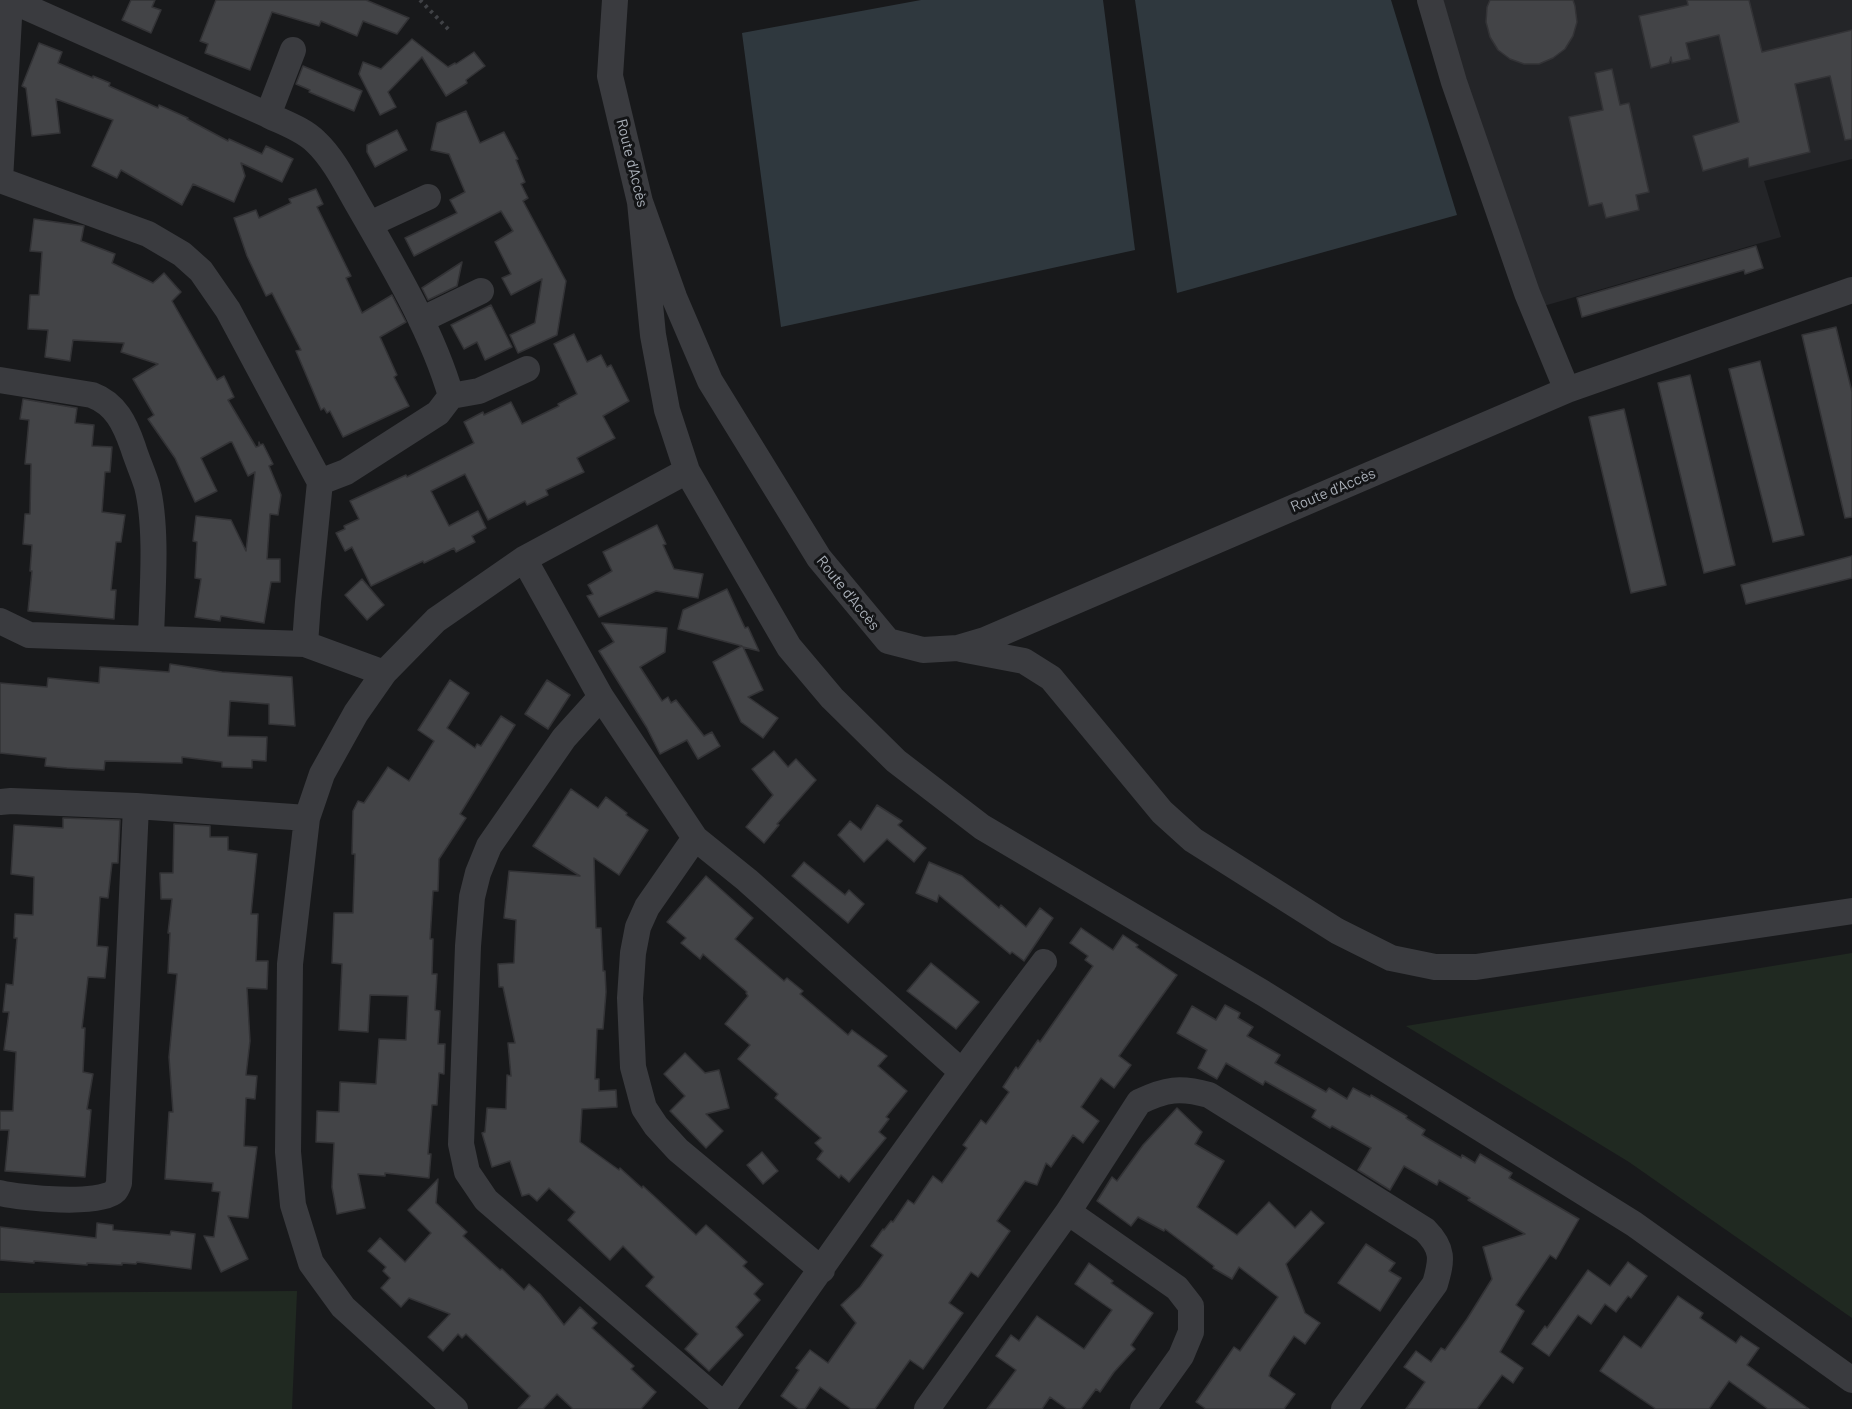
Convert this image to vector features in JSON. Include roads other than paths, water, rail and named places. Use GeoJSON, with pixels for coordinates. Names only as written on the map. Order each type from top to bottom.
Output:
{"type":"FeatureCollection","features":[{"type":"Feature","properties":{"kind":"street"},"geometry":{"type":"LineString","coordinates":[[306,644],[320,483],[228,310],[201,271],[182,254],[148,234],[0,180],[10,0],[268,115],[316,141],[334,165],[369,224],[421,320],[445,373],[451,396]]}},
{"type":"Feature","properties":{"kind":"street","name":"Route d'Accès"},"geometry":{"type":"LineString","coordinates":[[615,0],[610,76],[640,202],[674,297],[710,381],[819,558],[888,641],[923,650],[958,648],[985,640],[1567,390],[1852,290]]}},
{"type":"Feature","properties":{"kind":"street"},"geometry":{"type":"LineString","coordinates":[[1430,0],[1454,82],[1527,293],[1567,390]]}},
{"type":"Feature","properties":{"kind":"street"},"geometry":{"type":"LineString","coordinates":[[268,115],[293,50]]}},
{"type":"Feature","properties":{"kind":"street"},"geometry":{"type":"LineString","coordinates":[[369,224],[428,197]]}},
{"type":"Feature","properties":{"kind":"street"},"geometry":{"type":"LineString","coordinates":[[640,202],[653,335],[667,410],[687,471],[789,647],[832,698],[896,761],[982,827],[1263,993],[1634,1224],[1852,1380]]}},
{"type":"Feature","properties":{"kind":"street"},"geometry":{"type":"LineString","coordinates":[[421,320],[481,291]]}},
{"type":"Feature","properties":{"kind":"street"},"geometry":{"type":"LineString","coordinates":[[320,483],[346,472],[438,413],[451,396],[479,391],[527,369]]}},
{"type":"Feature","properties":{"kind":"street"},"geometry":{"type":"LineString","coordinates":[[0,380],[67,389],[103,399],[112,405],[126,426],[147,487],[153,529],[151,639]]}},
{"type":"Feature","properties":{"kind":"street"},"geometry":{"type":"LineString","coordinates":[[455,1409],[343,1307],[311,1263],[293,1205],[288,1152],[290,964],[307,818],[328,764],[356,712],[384,674],[436,620],[524,559],[687,471]]}},
{"type":"Feature","properties":{"kind":"street"},"geometry":{"type":"LineString","coordinates":[[524,559],[601,698],[695,838],[747,880],[961,1071]]}},
{"type":"Feature","properties":{"kind":"street"},"geometry":{"type":"LineString","coordinates":[[0,621],[29,635],[306,644],[384,674]]}},
{"type":"Feature","properties":{"kind":"street"},"geometry":{"type":"LineString","coordinates":[[958,648],[1024,661],[1051,678],[1162,812],[1193,840],[1337,931],[1391,958],[1435,967],[1476,967],[1852,911]]}},
{"type":"Feature","properties":{"kind":"street"},"geometry":{"type":"LineString","coordinates":[[601,698],[564,738],[489,846],[478,873],[472,897],[468,946],[461,1144],[467,1172],[486,1200],[723,1407],[961,1071],[1044,962]]}},
{"type":"Feature","properties":{"kind":"street"},"geometry":{"type":"LineString","coordinates":[[0,802],[136,806],[307,818]]}},
{"type":"Feature","properties":{"kind":"street"},"geometry":{"type":"LineString","coordinates":[[0,1193],[19,1198],[82,1199],[102,1197],[114,1192],[119,1183],[136,806]]}},
{"type":"Feature","properties":{"kind":"street"},"geometry":{"type":"LineString","coordinates":[[695,838],[647,907],[638,927],[633,953],[630,998],[633,1067],[644,1108],[656,1126],[678,1150],[822,1270]]}},
{"type":"Feature","properties":{"kind":"street"},"geometry":{"type":"LineString","coordinates":[[927,1409],[1068,1212],[1140,1102],[1159,1093],[1176,1089],[1193,1090],[1209,1095],[1425,1230],[1437,1242],[1442,1262],[1435,1284],[1344,1409]]}},
{"type":"Feature","properties":{"kind":"street"},"geometry":{"type":"LineString","coordinates":[[1068,1212],[1177,1288],[1191,1306],[1191,1332],[1181,1356],[1143,1409]]}}]}
